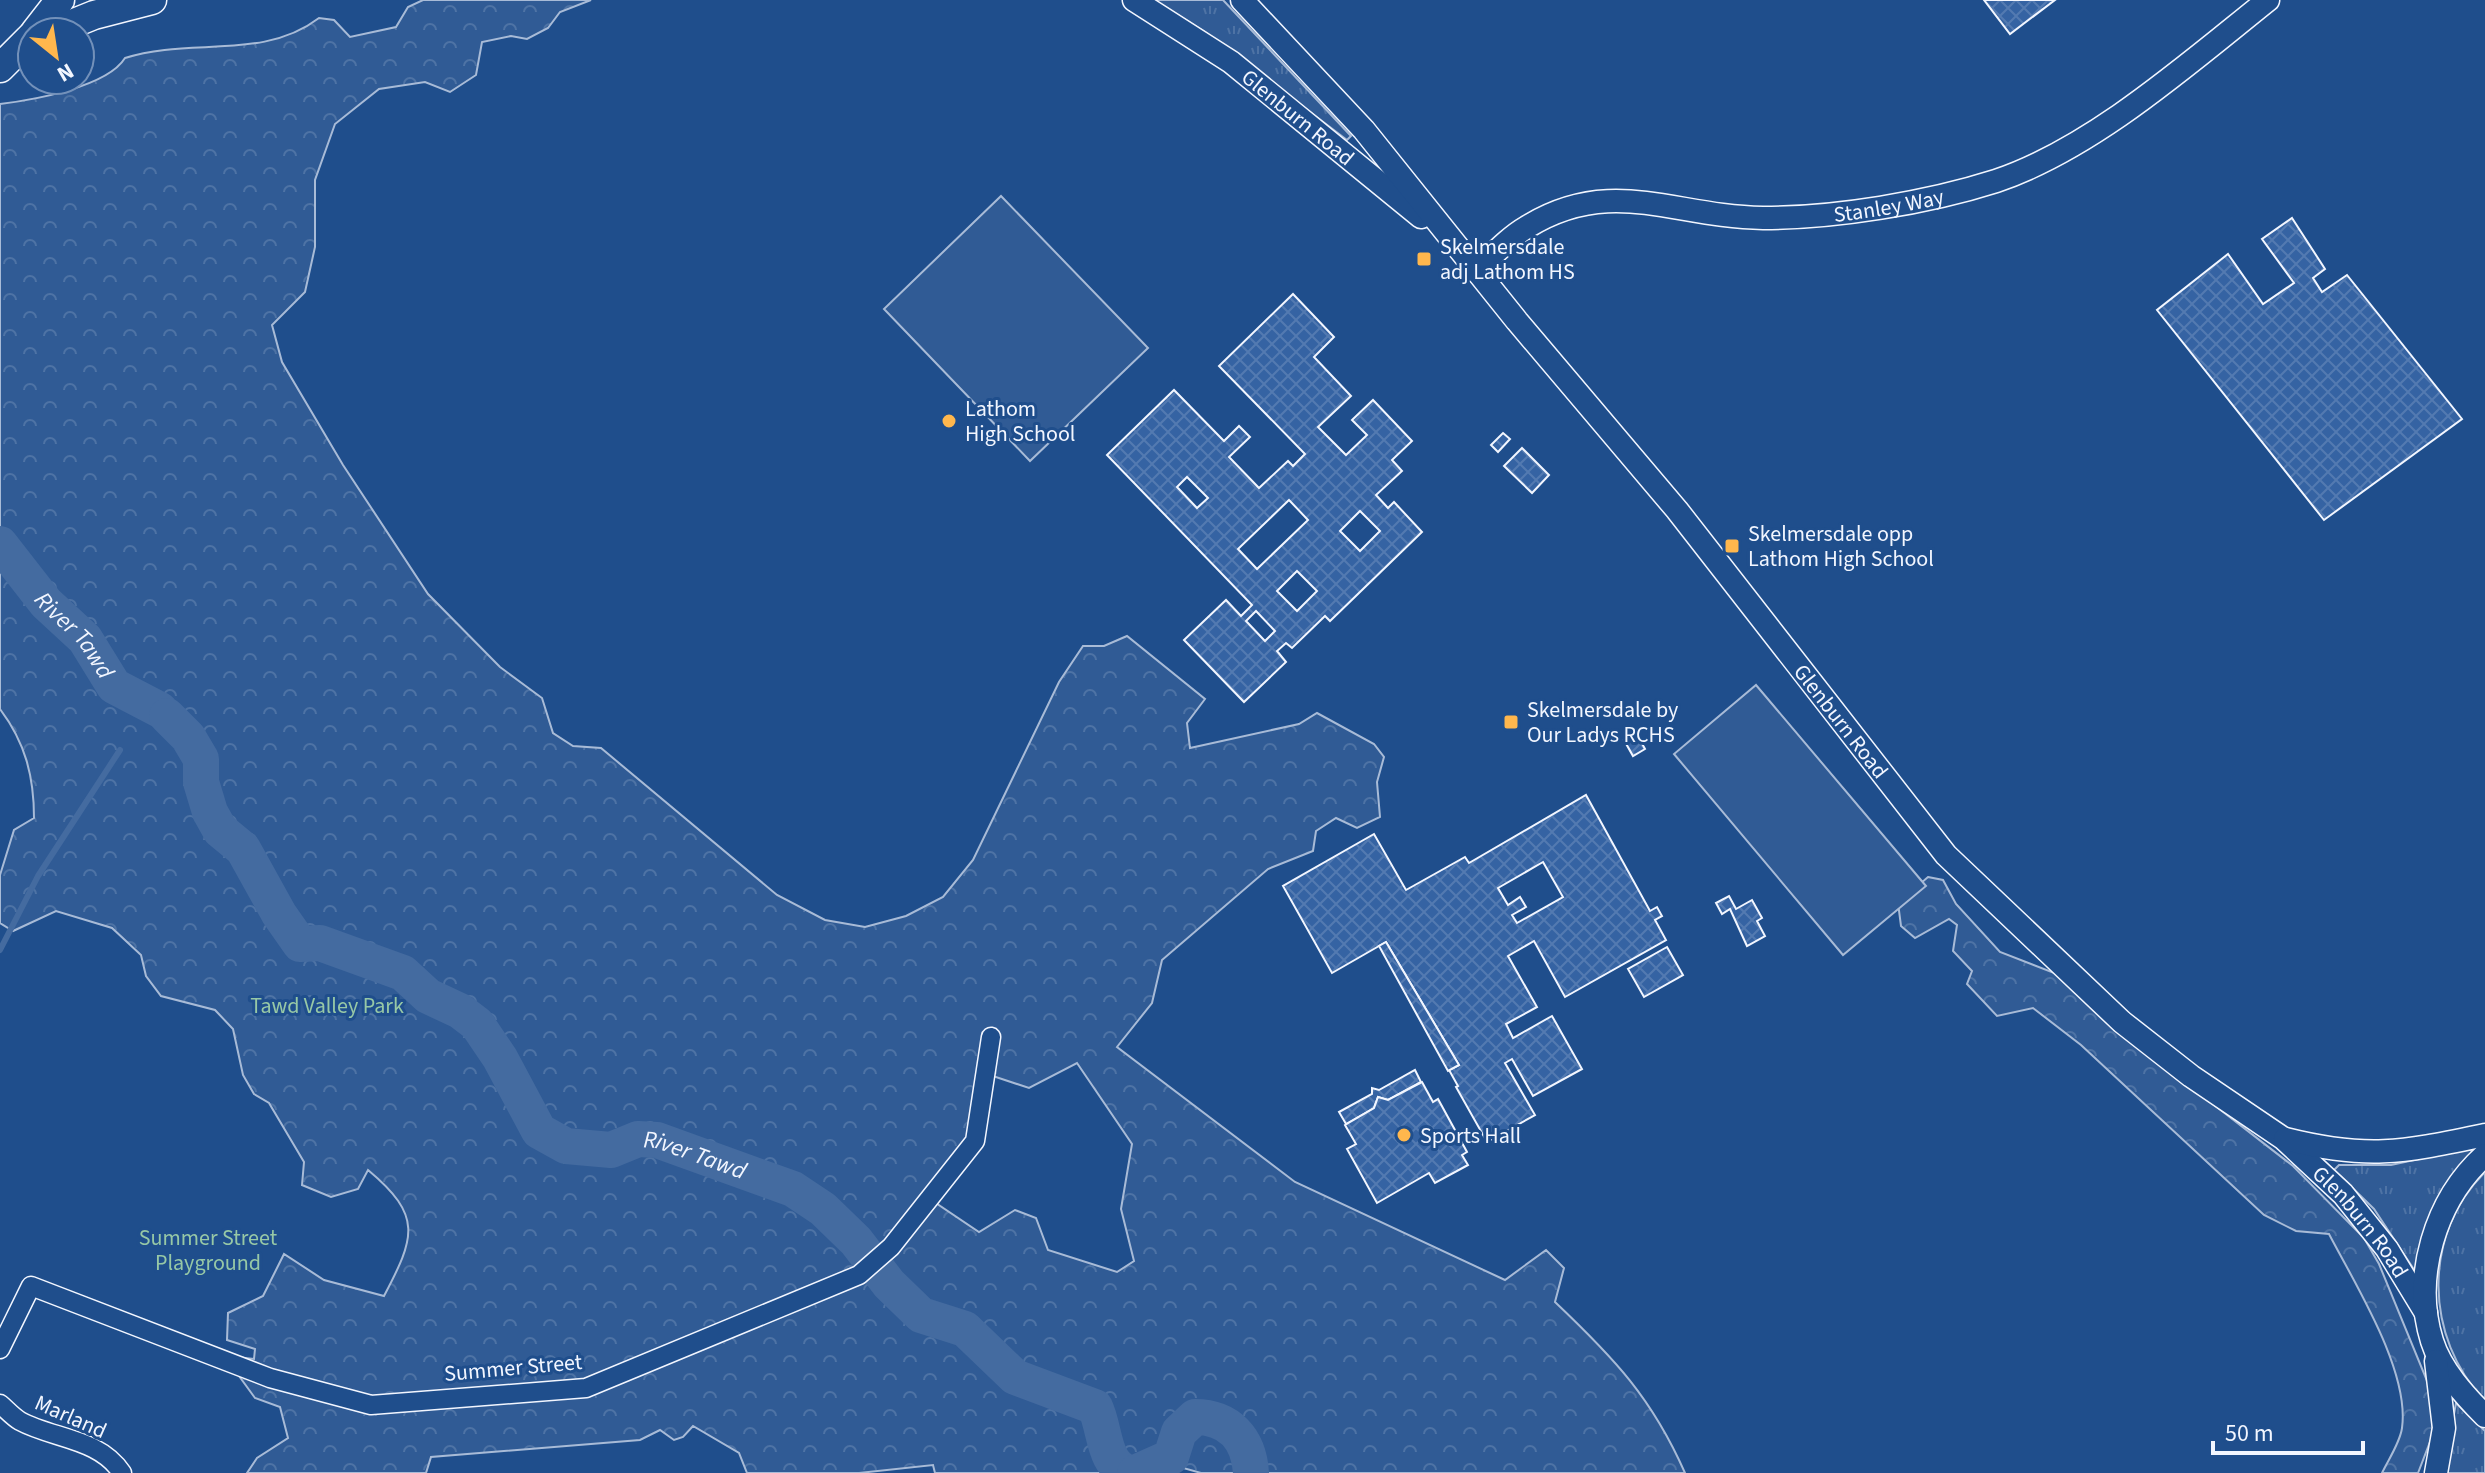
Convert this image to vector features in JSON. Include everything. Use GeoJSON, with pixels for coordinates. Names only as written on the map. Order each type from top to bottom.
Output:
{"type":"FeatureCollection","features":[{"type":"Feature","properties":{"kind":"main road"},"geometry":{"type":"LineString","coordinates":[[48,16],[60,0]]}},
{"type":"Feature","properties":{"kind":"main road"},"geometry":{"type":"LineString","coordinates":[[92,16],[152,0]]}},
{"type":"Feature","properties":{"kind":"main road"},"geometry":{"type":"LineString","coordinates":[[0,68],[16,53]]}},
{"type":"Feature","properties":{"kind":"street","name":"Glenburn Road"},"geometry":{"type":"LineString","coordinates":[[1134,0],[1231,62],[1456,245]]}},
{"type":"Feature","properties":{"kind":"street","name":"Glenburn Road"},"geometry":{"type":"LineString","coordinates":[[1242,0],[1364,130],[1476,271],[1677,510],[1946,855],[2122,1022],[2191,1076],[2284,1139],[2367,1222],[2409,1281],[2426,1313]]}},
{"type":"Feature","properties":{"kind":"street","name":"Stanley Way"},"geometry":{"type":"LineString","coordinates":[[1476,271],[1524,228],[1557,211],[1601,199],[1636,200],[1699,212],[1759,218],[1809,217],[1882,207],[1993,182],[2033,166],[2150,95],[2268,0]]}},
{"type":"Feature","properties":{"kind":"street","name":"Summer Street"},"geometry":{"type":"LineString","coordinates":[[0,1349],[31,1286],[270,1378],[371,1405],[586,1388],[859,1275],[891,1247],[975,1141],[991,1037]]}},
{"type":"Feature","properties":{"kind":"street","name":"Glenburn Road"},"geometry":{"type":"LineString","coordinates":[[2284,1139],[2325,1149],[2373,1154],[2397,1153],[2485,1135]]}},
{"type":"Feature","properties":{"kind":"street"},"geometry":{"type":"LineString","coordinates":[[2436,1473],[2444,1428],[2426,1313],[2426,1276],[2442,1215],[2459,1184],[2485,1155]]}},
{"type":"Feature","properties":{"kind":"street"},"geometry":{"type":"LineString","coordinates":[[2433,1344],[2449,1373],[2485,1416]]}},
{"type":"Feature","properties":{"kind":"street","name":"Marland"},"geometry":{"type":"LineString","coordinates":[[0,1404],[20,1421],[64,1435],[102,1454],[122,1473]]}},
{"type":"Feature","properties":{"kind":"green space","name":"Tawd Valley Park"},"geometry":{"type":"Polygon","coordinates":[[[423,0],[591,0],[560,12],[548,28],[527,39],[511,36],[482,42],[476,75],[450,92],[425,82],[379,89],[335,124],[315,180],[315,247],[305,292],[272,325],[282,362],[343,465],[428,594],[500,667],[542,698],[553,733],[573,746],[601,748],[777,895],[825,920],[865,927],[906,916],[943,897],[973,860],[1059,682],[1083,646],[1104,646],[1127,636],[1205,699],[1187,723],[1190,748],[1299,724],[1317,713],[1374,744],[1384,757],[1377,782],[1380,817],[1357,828],[1336,818],[1316,831],[1313,851],[1268,869],[1162,960],[1152,1003],[1117,1047],[1295,1182],[1505,1280],[1546,1250],[1564,1268],[1555,1302],[1630,1380],[1659,1423],[1685,1473],[1201,1473],[1180,1467],[1172,1473],[935,1473],[933,1465],[859,1473],[747,1473],[739,1453],[693,1426],[683,1437],[674,1440],[660,1430],[640,1440],[431,1457],[426,1473],[247,1473],[257,1458],[288,1438],[280,1407],[255,1398],[234,1369],[237,1357],[254,1359],[255,1349],[227,1340],[228,1313],[263,1296],[284,1254],[324,1280],[384,1296],[402,1258],[408,1228],[398,1201],[368,1170],[358,1189],[331,1197],[302,1185],[304,1162],[269,1103],[254,1094],[243,1075],[233,1029],[215,1010],[161,996],[146,976],[141,955],[112,928],[56,911],[13,931],[0,923],[0,875],[14,830],[34,818],[32,788],[22,747],[0,709],[0,104],[44,96],[96,96],[96,80],[116,68],[125,58],[174,49],[250,44],[297,31],[319,18],[334,20],[350,37],[396,27],[408,7],[423,0]],[[1077,1063],[1029,1088],[984,1073],[971,1132],[924,1195],[979,1232],[1015,1210],[1036,1218],[1048,1250],[1117,1272],[1134,1261],[1121,1209],[1132,1144],[1077,1063]]]}},
{"type":"Feature","properties":{"kind":"green space"},"geometry":{"type":"Polygon","coordinates":[[[1154,0],[1223,0],[1351,136],[1347,140],[1205,32],[1154,0]]]}},
{"type":"Feature","properties":{"kind":"green space"},"geometry":{"type":"Polygon","coordinates":[[[1928,877],[1943,880],[1956,904],[2000,952],[2057,974],[2151,1056],[2293,1166],[2364,1238],[2379,1264],[2430,1388],[2433,1434],[2418,1473],[2382,1473],[2401,1434],[2402,1405],[2398,1381],[2366,1302],[2329,1234],[2296,1231],[2264,1215],[2081,1045],[2033,1008],[1997,1016],[1967,984],[1972,971],[1953,951],[1957,925],[1949,919],[1915,938],[1901,926],[1898,903],[1928,877]]]}},
{"type":"Feature","properties":{"kind":"green space"},"geometry":{"type":"Polygon","coordinates":[[[2470,1148],[2473,1154],[2415,1271],[2374,1209],[2334,1170],[2339,1165],[2391,1165],[2470,1148]]]}},
{"type":"Feature","properties":{"kind":"green space"},"geometry":{"type":"Polygon","coordinates":[[[2485,1172],[2485,1401],[2465,1376],[2450,1347],[2438,1286],[2441,1255],[2450,1225],[2464,1197],[2485,1172]]]}},
{"type":"Feature","properties":{"kind":"green space"},"geometry":{"type":"Polygon","coordinates":[[[2456,1403],[2485,1431],[2485,1473],[2443,1473],[2456,1403]]]}},
{"type":"Feature","properties":{"kind":"shaded area"},"geometry":{"type":"Polygon","coordinates":[[[1001,196],[1148,348],[1030,461],[884,309],[1001,196]]]}},
{"type":"Feature","properties":{"kind":"shaded area"},"geometry":{"type":"Polygon","coordinates":[[[1756,685],[1926,886],[1843,955],[1674,754],[1756,685]]]}},
{"type":"Feature","properties":{"kind":"building"},"geometry":{"type":"Polygon","coordinates":[[[1984,0],[2055,0],[2010,34],[1984,0]]]}},
{"type":"Feature","properties":{"kind":"building"},"geometry":{"type":"Polygon","coordinates":[[[2292,218],[2325,269],[2313,278],[2322,292],[2347,275],[2462,419],[2324,520],[2157,310],[2228,254],[2263,304],[2294,283],[2262,239],[2292,218]]]}},
{"type":"Feature","properties":{"kind":"building"},"geometry":{"type":"Polygon","coordinates":[[[1293,294],[1334,337],[1314,357],[1351,396],[1318,427],[1346,455],[1367,435],[1352,420],[1373,400],[1412,441],[1392,460],[1402,471],[1376,495],[1388,508],[1394,502],[1422,532],[1330,621],[1325,616],[1292,648],[1286,643],[1277,651],[1286,662],[1244,702],[1184,640],[1226,600],[1241,616],[1252,605],[1107,455],[1174,390],[1224,441],[1239,426],[1250,437],[1229,457],[1259,488],[1288,461],[1293,466],[1305,454],[1219,366],[1293,294]],[[1187,477],[1177,487],[1197,508],[1208,498],[1187,477]],[[1289,500],[1238,549],[1257,569],[1308,520],[1289,500]],[[1360,511],[1340,531],[1360,551],[1380,531],[1360,511]],[[1297,571],[1277,591],[1297,611],[1317,591],[1297,571]],[[1256,611],[1246,621],[1265,641],[1275,631],[1256,611]]]}},
{"type":"Feature","properties":{"kind":"building"},"geometry":{"type":"Polygon","coordinates":[[[1503,433],[1510,439],[1498,452],[1491,445],[1503,433]]]}},
{"type":"Feature","properties":{"kind":"building"},"geometry":{"type":"Polygon","coordinates":[[[1522,448],[1549,475],[1532,493],[1504,466],[1522,448]]]}},
{"type":"Feature","properties":{"kind":"building"},"geometry":{"type":"Polygon","coordinates":[[[1636,733],[1645,749],[1633,756],[1624,740],[1636,733]]]}},
{"type":"Feature","properties":{"kind":"building"},"geometry":{"type":"Polygon","coordinates":[[[1586,795],[1650,911],[1657,907],[1662,916],[1655,920],[1666,940],[1565,997],[1534,941],[1508,956],[1537,1007],[1506,1024],[1513,1038],[1552,1016],[1582,1069],[1533,1096],[1512,1059],[1505,1063],[1535,1115],[1487,1142],[1449,1070],[1459,1065],[1386,942],[1332,973],[1283,886],[1374,834],[1406,890],[1465,857],[1469,863],[1586,795]],[[1543,862],[1498,888],[1508,905],[1520,897],[1526,907],[1512,915],[1517,923],[1563,897],[1543,862]]]}},
{"type":"Feature","properties":{"kind":"building"},"geometry":{"type":"Polygon","coordinates":[[[1729,896],[1736,909],[1752,900],[1762,918],[1757,921],[1765,936],[1747,946],[1730,909],[1722,914],[1716,903],[1729,896]]]}},
{"type":"Feature","properties":{"kind":"building"},"geometry":{"type":"Polygon","coordinates":[[[1386,942],[1459,1065],[1448,1071],[1379,946],[1386,942]]]}},
{"type":"Feature","properties":{"kind":"building"},"geometry":{"type":"Polygon","coordinates":[[[1667,947],[1683,975],[1644,997],[1628,969],[1667,947]]]}},
{"type":"Feature","properties":{"kind":"building"},"geometry":{"type":"Polygon","coordinates":[[[1415,1070],[1421,1082],[1388,1100],[1378,1097],[1374,1108],[1346,1124],[1339,1112],[1372,1094],[1372,1088],[1379,1090],[1415,1070]]]}},
{"type":"Feature","properties":{"kind":"building","name":"Sports Hall"},"geometry":{"type":"Polygon","coordinates":[[[1422,1082],[1433,1102],[1438,1099],[1467,1152],[1462,1155],[1468,1165],[1435,1183],[1429,1173],[1377,1203],[1347,1149],[1356,1144],[1345,1125],[1374,1108],[1378,1097],[1388,1100],[1422,1082]]]}},
{"type":"Feature","properties":{"kind":"waterway","name":"River Tawd"},"geometry":{"type":"LineString","coordinates":[[0,544],[46,603],[85,639],[114,686],[160,710]]}},
{"type":"Feature","properties":{"kind":"waterway","name":"River Tawd"},"geometry":{"type":"LineString","coordinates":[[167,716],[188,737],[201,759],[201,782],[210,812],[220,830],[243,849],[279,914],[300,944],[320,943],[403,973],[428,996],[460,1011],[477,1024],[500,1058],[539,1131],[566,1146],[611,1150],[638,1139],[657,1140],[793,1189],[823,1209],[856,1241],[889,1284],[921,1315],[965,1329],[1015,1377],[1095,1407],[1109,1454],[1120,1469],[1129,1473]]}},
{"type":"Feature","properties":{"kind":"waterway"},"geometry":{"type":"LineString","coordinates":[[0,950],[38,876],[120,750]]}},
{"type":"Feature","properties":{"kind":"waterway","name":"River Tawd"},"geometry":{"type":"LineString","coordinates":[[1135,1473],[1171,1457],[1179,1432],[1195,1417],[1218,1421],[1235,1432],[1246,1450],[1251,1473]]}},
{"type":"Feature","properties":{"kind":"place","name":"Skelmersdale adj Lathom HS"},"geometry":{"type":"Point","coordinates":[1424,259]}},
{"type":"Feature","properties":{"kind":"place","name":"Lathom High School"},"geometry":{"type":"Point","coordinates":[949,421]}},
{"type":"Feature","properties":{"kind":"place","name":"Skelmersdale opp Lathom High School"},"geometry":{"type":"Point","coordinates":[1732,546]}},
{"type":"Feature","properties":{"kind":"place","name":"Skelmersdale by Our Ladys RCHS"},"geometry":{"type":"Point","coordinates":[1511,722]}},
{"type":"Feature","properties":{"kind":"place","name":"Sports Hall"},"geometry":{"type":"Point","coordinates":[1404,1135]}},
{"type":"Feature","properties":{"kind":"park label","name":"Summer Street Playground"},"geometry":{"type":"Point","coordinates":[208,1250]}}]}
